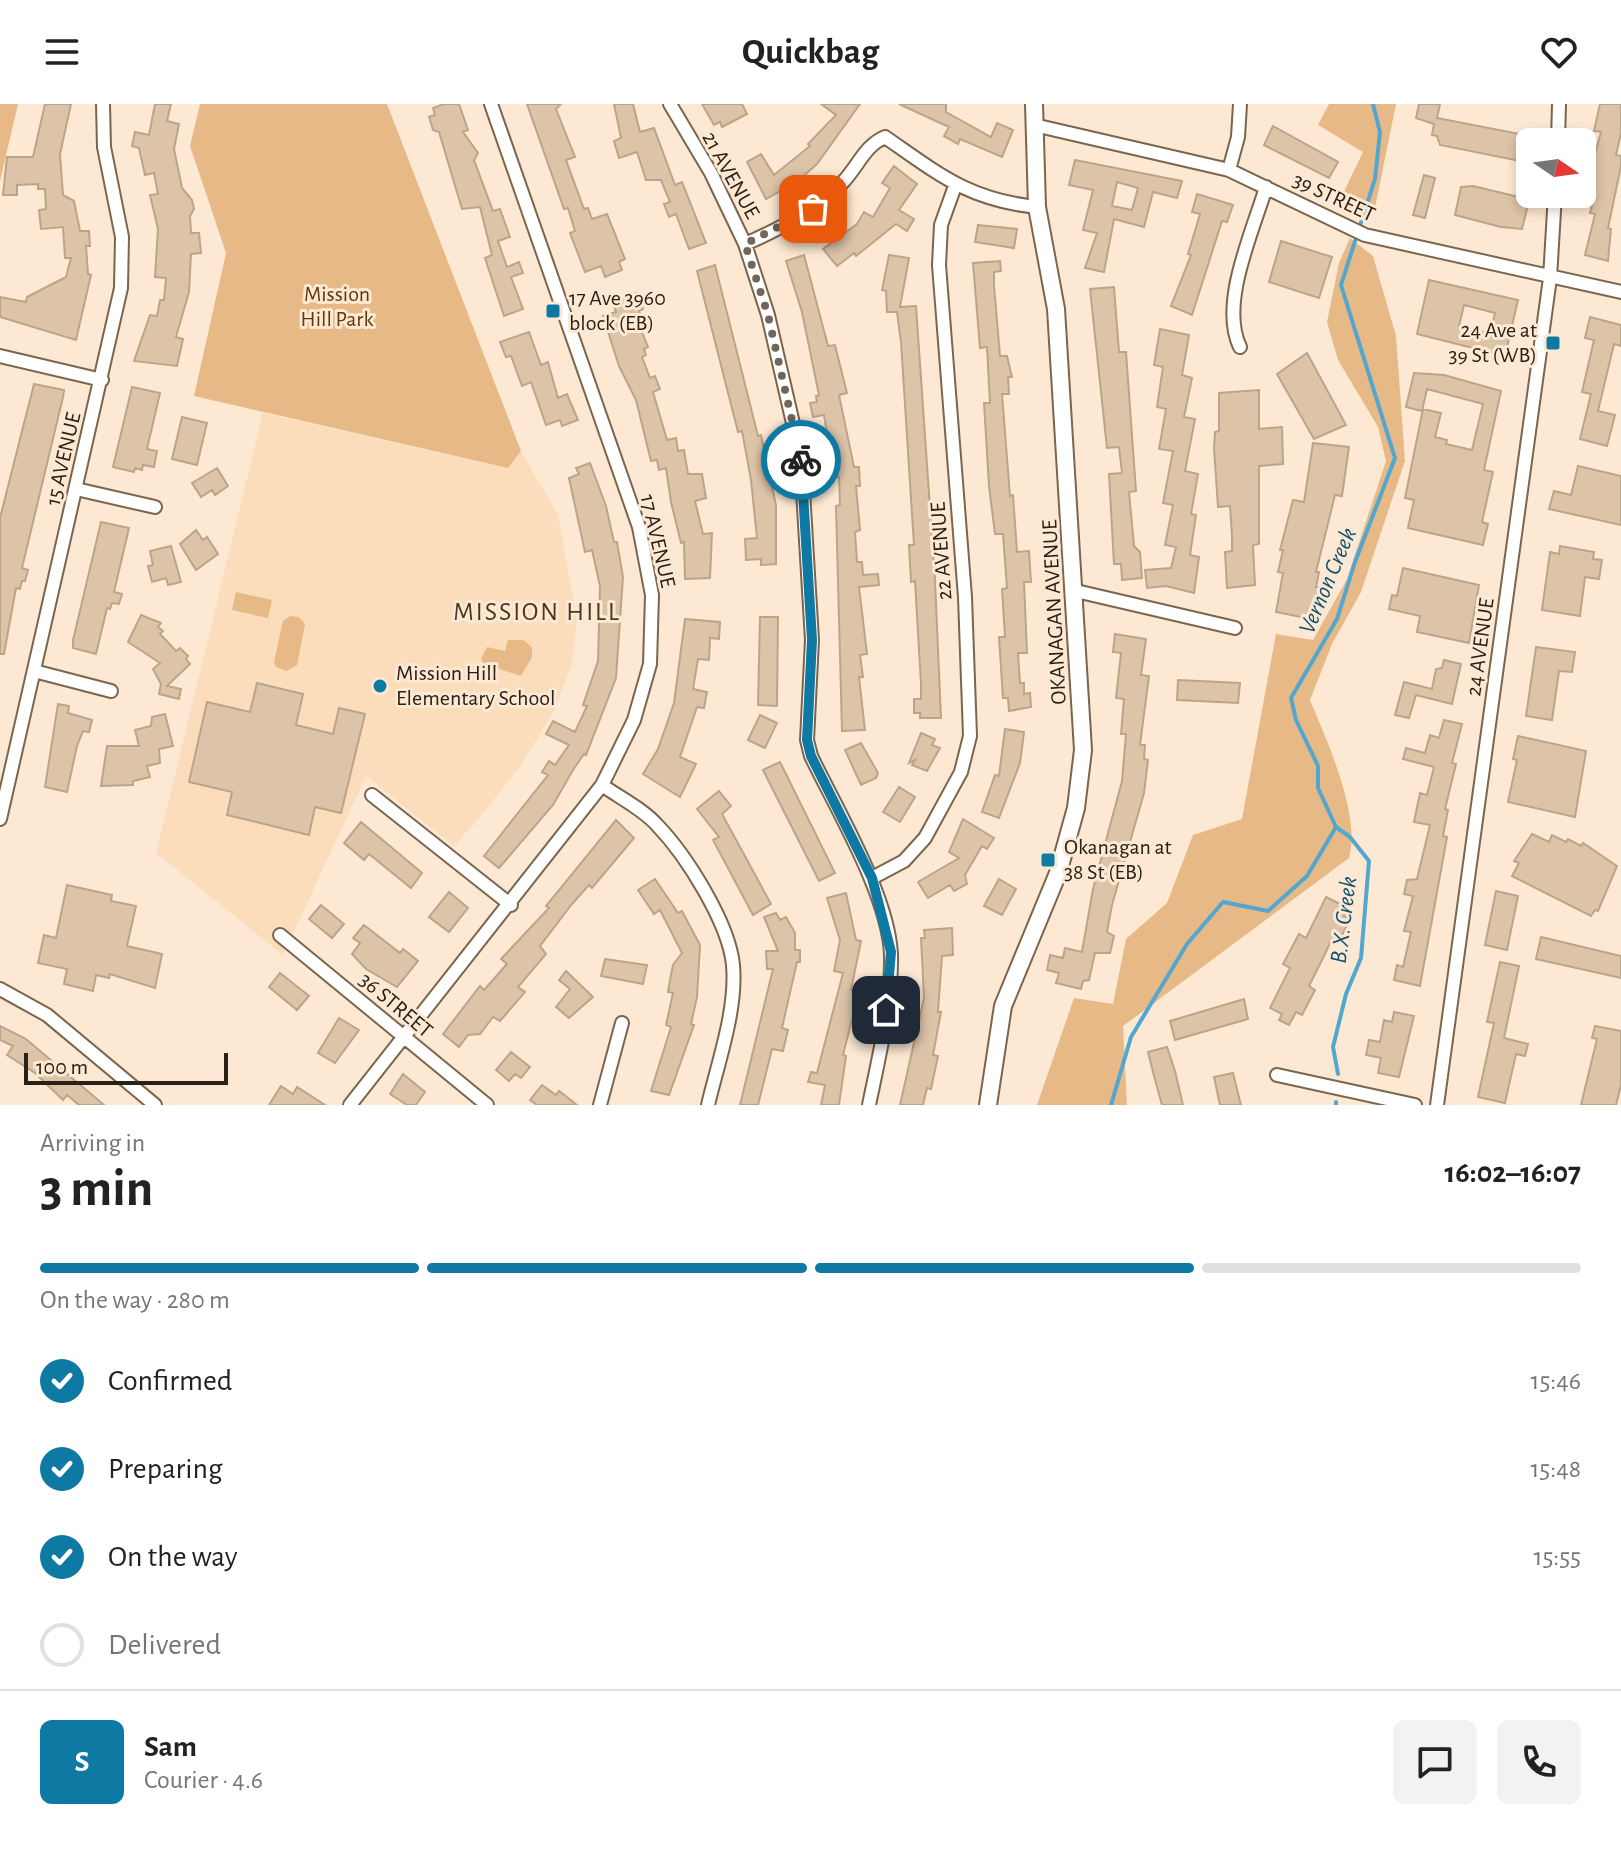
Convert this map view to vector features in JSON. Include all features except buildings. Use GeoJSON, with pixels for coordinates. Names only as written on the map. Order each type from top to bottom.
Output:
{"type":"FeatureCollection","features":[{"type":"Feature","properties":{"kind":"street","name":"15 AVENUE"},"geometry":{"type":"LineString","coordinates":[[0,819],[121,288],[122,237],[104,147],[103,104]]}},
{"type":"Feature","properties":{"kind":"street","name":"17 AVENUE"},"geometry":{"type":"LineString","coordinates":[[350,1105],[401,1036],[511,905],[602,785],[634,720],[650,664],[652,595],[639,527],[491,104]]}},
{"type":"Feature","properties":{"kind":"street","name":"21 AVENUE"},"geometry":{"type":"LineString","coordinates":[[670,104],[711,173],[745,244],[768,315],[801,458],[812,640],[807,740],[811,756],[872,878],[891,952],[883,1039],[869,1105]]}},
{"type":"Feature","properties":{"kind":"street","name":"OKANAGAN AVENUE"},"geometry":{"type":"LineString","coordinates":[[988,1105],[1003,1006],[1058,873],[1076,808],[1083,750],[1076,591],[1056,309],[1037,207],[1034,104]]}},
{"type":"Feature","properties":{"kind":"street"},"geometry":{"type":"LineString","coordinates":[[1229,170],[1238,137],[1240,104]]}},
{"type":"Feature","properties":{"kind":"street"},"geometry":{"type":"LineString","coordinates":[[1558,128],[1559,104]]}},
{"type":"Feature","properties":{"kind":"street","name":"39 STREET"},"geometry":{"type":"LineString","coordinates":[[1034,125],[1229,170],[1365,235],[1621,292]]}},
{"type":"Feature","properties":{"kind":"street"},"geometry":{"type":"LineString","coordinates":[[745,244],[813,209],[846,179],[872,142],[885,137],[955,186],[998,203],[1037,207]]}},
{"type":"Feature","properties":{"kind":"street","name":"22 AVENUE"},"geometry":{"type":"LineString","coordinates":[[872,878],[904,861],[925,838],[961,772],[970,736],[965,597],[939,265],[941,225],[955,186]]}},
{"type":"Feature","properties":{"kind":"street"},"geometry":{"type":"LineString","coordinates":[[1240,347],[1232,331],[1231,308],[1266,187]]}},
{"type":"Feature","properties":{"kind":"street","name":"24 AVENUE"},"geometry":{"type":"LineString","coordinates":[[1437,1105],[1550,278],[1554,208]]}},
{"type":"Feature","properties":{"kind":"street"},"geometry":{"type":"LineString","coordinates":[[0,356],[102,380]]}},
{"type":"Feature","properties":{"kind":"street"},"geometry":{"type":"LineString","coordinates":[[76,489],[155,507]]}},
{"type":"Feature","properties":{"kind":"street"},"geometry":{"type":"LineString","coordinates":[[1076,591],[1235,628]]}},
{"type":"Feature","properties":{"kind":"street"},"geometry":{"type":"LineString","coordinates":[[34,671],[111,691]]}},
{"type":"Feature","properties":{"kind":"street"},"geometry":{"type":"LineString","coordinates":[[602,785],[656,822],[683,856],[725,933],[733,965],[731,999],[708,1105]]}},
{"type":"Feature","properties":{"kind":"street"},"geometry":{"type":"LineString","coordinates":[[372,795],[511,905]]}},
{"type":"Feature","properties":{"kind":"street","name":"36 STREET"},"geometry":{"type":"LineString","coordinates":[[280,935],[487,1105]]}},
{"type":"Feature","properties":{"kind":"street"},"geometry":{"type":"LineString","coordinates":[[0,989],[47,1015],[155,1105]]}},
{"type":"Feature","properties":{"kind":"street"},"geometry":{"type":"LineString","coordinates":[[600,1105],[622,1023]]}},
{"type":"Feature","properties":{"kind":"street"},"geometry":{"type":"LineString","coordinates":[[1277,1075],[1415,1105]]}},
{"type":"Feature","properties":{"kind":"shaded area","name":"Mission Hill Elementary School"},"geometry":{"type":"Polygon","coordinates":[[[263,413],[507,468],[521,451],[558,515],[577,620],[572,663],[555,709],[521,765],[480,817],[454,846],[366,776],[283,955],[156,853],[263,413]]]}},
{"type":"Feature","properties":{"kind":"green space"},"geometry":{"type":"Polygon","coordinates":[[[0,104],[18,104],[0,181],[0,104]]]}},
{"type":"Feature","properties":{"kind":"green space","name":"Mission Hill Park"},"geometry":{"type":"Polygon","coordinates":[[[200,104],[387,104],[521,451],[508,468],[194,396],[226,253],[190,146],[200,104]]]}},
{"type":"Feature","properties":{"kind":"green space"},"geometry":{"type":"Polygon","coordinates":[[[1329,104],[1396,104],[1374,213],[1339,202],[1363,152],[1318,125],[1329,104]]]}},
{"type":"Feature","properties":{"kind":"green space"},"geometry":{"type":"Polygon","coordinates":[[[1350,238],[1373,256],[1396,336],[1405,461],[1361,592],[1332,644],[1310,700],[1346,800],[1350,821],[1349,858],[1123,1026],[1127,1105],[1037,1105],[1074,998],[1113,1004],[1126,939],[1167,903],[1193,835],[1242,819],[1276,634],[1313,640],[1347,579],[1386,461],[1378,427],[1338,360],[1327,322],[1339,263],[1350,238]]]}},
{"type":"Feature","properties":{"kind":"green space"},"geometry":{"type":"Polygon","coordinates":[[[236,592],[272,600],[268,618],[232,610],[236,592]]]}},
{"type":"Feature","properties":{"kind":"green space"},"geometry":{"type":"Polygon","coordinates":[[[290,616],[299,617],[305,624],[297,665],[286,671],[276,667],[274,662],[283,621],[290,616]]]}},
{"type":"Feature","properties":{"kind":"green space"},"geometry":{"type":"Polygon","coordinates":[[[508,640],[523,640],[532,647],[532,657],[521,676],[484,664],[481,659],[487,647],[505,651],[508,640]]]}},
{"type":"Feature","properties":{"kind":"waterway","name":"Vernon Creek"},"geometry":{"type":"LineString","coordinates":[[1336,827],[1318,788],[1318,766],[1296,720],[1291,698],[1337,619],[1395,458],[1341,285],[1375,179],[1380,132],[1373,104]]}},
{"type":"Feature","properties":{"kind":"waterway","name":"B.X. Creek"},"geometry":{"type":"LineString","coordinates":[[1336,827],[1350,837],[1369,861],[1361,958],[1346,994],[1333,1047],[1338,1074]]}},
{"type":"Feature","properties":{"kind":"waterway","name":"Vernon Creek"},"geometry":{"type":"LineString","coordinates":[[1111,1105],[1131,1037],[1187,944],[1223,902],[1268,911],[1307,876],[1336,827]]}},
{"type":"Feature","properties":{"kind":"way so far"},"geometry":{"type":"LineString","coordinates":[[801,460],[768,315],[745,244],[778,230],[813,209]]}},
{"type":"Feature","properties":{"kind":"place","name":"17 Ave 3960 block (EB)"},"geometry":{"type":"Point","coordinates":[553,311]}},
{"type":"Feature","properties":{"kind":"place","name":"24 Ave at 39 St (WB)"},"geometry":{"type":"Point","coordinates":[1553,343]}},
{"type":"Feature","properties":{"kind":"place","name":"Mission Hill Elementary School"},"geometry":{"type":"Point","coordinates":[380,686]}},
{"type":"Feature","properties":{"kind":"place","name":"Okanagan at 38 St (EB)"},"geometry":{"type":"Point","coordinates":[1048,860]}},
{"type":"Feature","properties":{"kind":"district","name":"MISSION HILL"},"geometry":{"type":"Point","coordinates":[537,612]}},
{"type":"Feature","properties":{"kind":"route"},"geometry":{"type":"LineString","coordinates":[[801,460],[812,640],[807,740],[811,756],[872,878],[891,952],[886,1010]]}}]}
